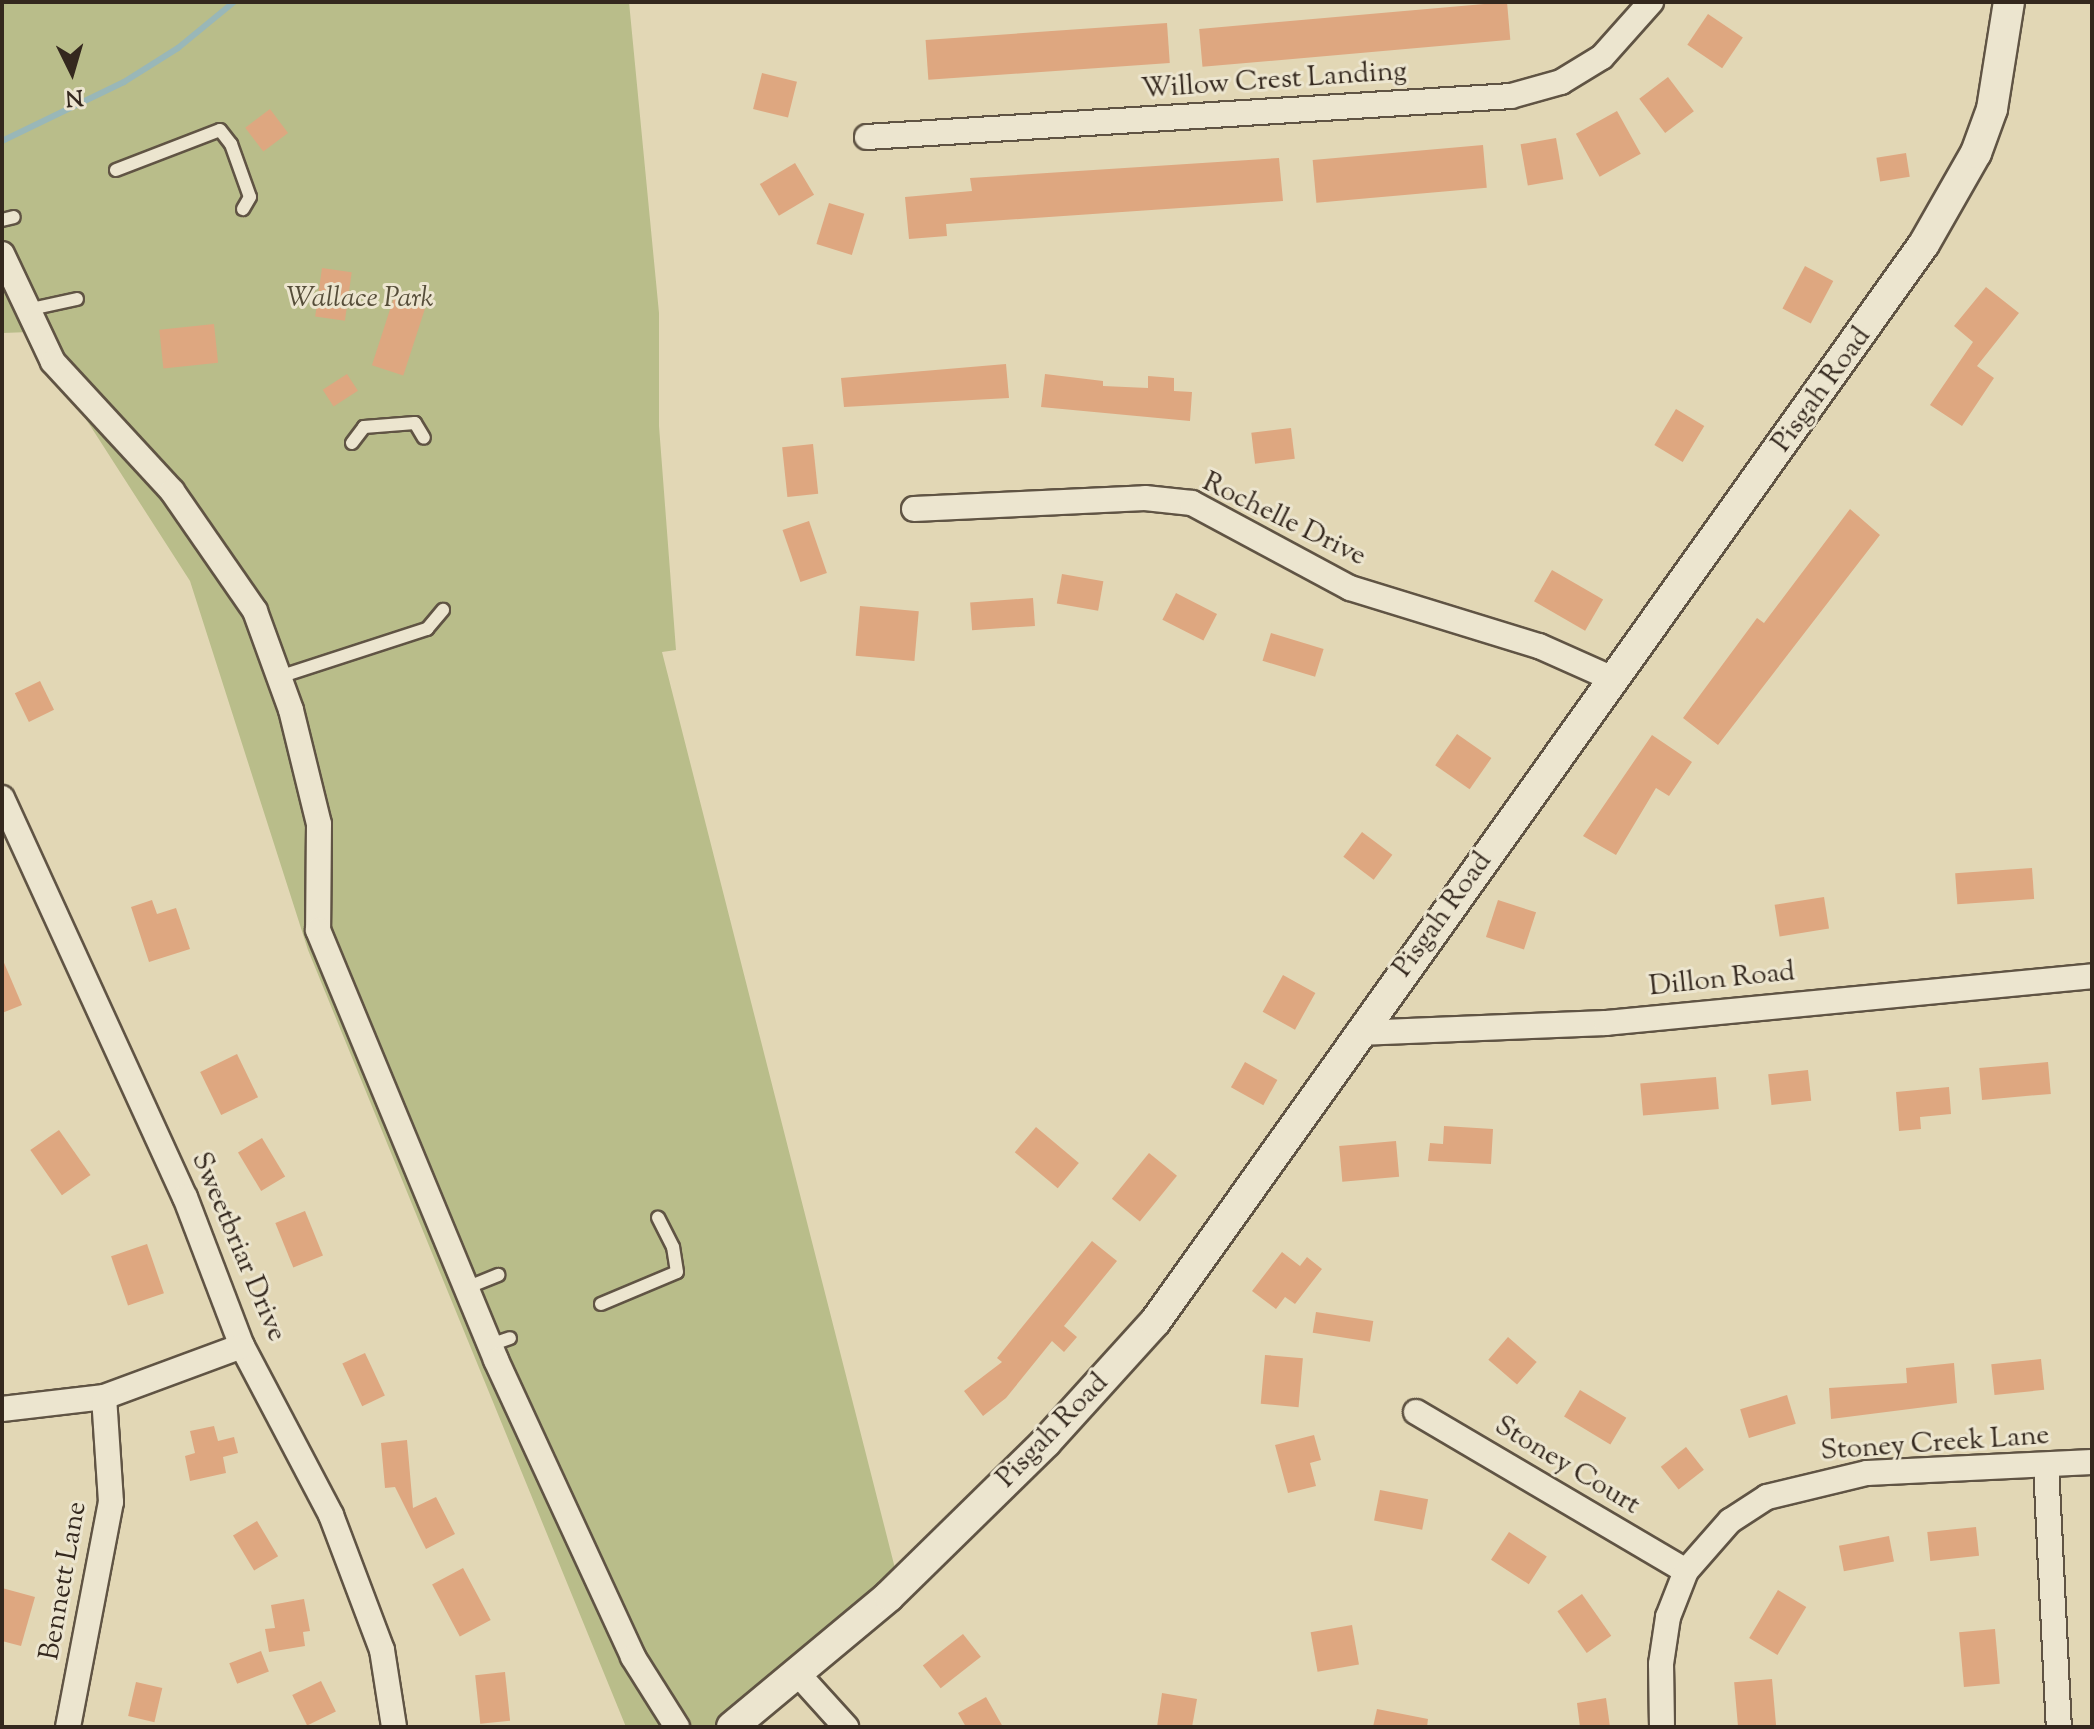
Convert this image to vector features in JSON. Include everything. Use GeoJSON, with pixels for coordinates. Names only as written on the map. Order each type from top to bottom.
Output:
{"type":"FeatureCollection","features":[{"type":"Feature","properties":{"kind":"street","name":"Willow Crest Landing"},"geometry":{"type":"LineString","coordinates":[[867,137],[1511,96],[1561,82],[1602,57],[1651,2]]}},
{"type":"Feature","properties":{"kind":"street","name":"Pisgah Road"},"geometry":{"type":"LineString","coordinates":[[732,1727],[889,1596],[1046,1442],[1155,1322],[1358,1033],[1924,244],[1976,153],[1992,109],[2009,2]]}},
{"type":"Feature","properties":{"kind":"street"},"geometry":{"type":"LineString","coordinates":[[2,254],[31,309],[53,362],[172,491],[255,611],[279,677],[319,824],[318,930],[466,1288],[500,1341],[633,1657],[677,1727]]}},
{"type":"Feature","properties":{"kind":"street","name":"Rochelle Drive"},"geometry":{"type":"LineString","coordinates":[[914,509],[1145,498],[1192,503],[1350,588],[1539,646],[1613,679]]}},
{"type":"Feature","properties":{"kind":"street","name":"Sweetbriar Drive"},"geometry":{"type":"LineString","coordinates":[[2,798],[185,1197],[242,1346],[266,1382],[331,1515],[382,1650],[394,1727]]}},
{"type":"Feature","properties":{"kind":"street","name":"Dillon Road"},"geometry":{"type":"LineString","coordinates":[[1358,1033],[1606,1023],[2092,976]]}},
{"type":"Feature","properties":{"kind":"street"},"geometry":{"type":"LineString","coordinates":[[2,1409],[104,1397],[242,1346]]}},
{"type":"Feature","properties":{"kind":"street","name":"Bennett Lane"},"geometry":{"type":"LineString","coordinates":[[68,1727],[111,1502],[104,1397]]}},
{"type":"Feature","properties":{"kind":"street","name":"Stoney Court"},"geometry":{"type":"LineString","coordinates":[[1416,1412],[1686,1571]]}},
{"type":"Feature","properties":{"kind":"street","name":"Stoney Creek Lane"},"geometry":{"type":"LineString","coordinates":[[1662,1727],[1661,1664],[1668,1617],[1686,1571],[1730,1521],[1767,1497],[1811,1483],[1867,1473],[2092,1462]]}},
{"type":"Feature","properties":{"kind":"street"},"geometry":{"type":"LineString","coordinates":[[2046,1465],[2059,1727]]}},
{"type":"Feature","properties":{"kind":"street"},"geometry":{"type":"LineString","coordinates":[[798,1674],[846,1727]]}},
{"type":"Feature","properties":{"kind":"lane"},"geometry":{"type":"LineString","coordinates":[[116,170],[220,130],[231,144],[250,197],[243,209]]}},
{"type":"Feature","properties":{"kind":"lane"},"geometry":{"type":"LineString","coordinates":[[31,309],[77,299]]}},
{"type":"Feature","properties":{"kind":"lane"},"geometry":{"type":"LineString","coordinates":[[352,443],[364,427],[415,423],[424,438]]}},
{"type":"Feature","properties":{"kind":"lane"},"geometry":{"type":"LineString","coordinates":[[279,677],[427,629],[443,610]]}},
{"type":"Feature","properties":{"kind":"lane"},"geometry":{"type":"LineString","coordinates":[[601,1304],[677,1272],[673,1247],[658,1218]]}},
{"type":"Feature","properties":{"kind":"lane"},"geometry":{"type":"LineString","coordinates":[[466,1288],[498,1275]]}},
{"type":"Feature","properties":{"kind":"green space","name":"Wallace Park"},"geometry":{"type":"Polygon","coordinates":[[[2,2],[629,2],[659,313],[659,426],[676,650],[662,652],[899,1584],[730,1727],[626,1727],[308,950],[190,581],[30,332],[2,333],[2,2]]]}},
{"type":"Feature","properties":{"kind":"building"},"geometry":{"type":"Polygon","coordinates":[[[1507,2],[1510,40],[1202,67],[1199,29],[1507,2]]]}},
{"type":"Feature","properties":{"kind":"building"},"geometry":{"type":"Polygon","coordinates":[[[1708,14],[1743,37],[1722,68],[1687,45],[1708,14]]]}},
{"type":"Feature","properties":{"kind":"building"},"geometry":{"type":"Polygon","coordinates":[[[1167,23],[1170,63],[928,80],[926,40],[1167,23]]]}},
{"type":"Feature","properties":{"kind":"building"},"geometry":{"type":"Polygon","coordinates":[[[762,73],[797,82],[788,118],[753,109],[762,73]]]}},
{"type":"Feature","properties":{"kind":"building"},"geometry":{"type":"Polygon","coordinates":[[[1668,77],[1694,111],[1665,133],[1639,99],[1668,77]]]}},
{"type":"Feature","properties":{"kind":"building"},"geometry":{"type":"Polygon","coordinates":[[[270,109],[288,133],[263,152],[245,128],[270,109]]]}},
{"type":"Feature","properties":{"kind":"building"},"geometry":{"type":"Polygon","coordinates":[[[1617,111],[1641,154],[1600,177],[1576,134],[1617,111]]]}},
{"type":"Feature","properties":{"kind":"building"},"geometry":{"type":"Polygon","coordinates":[[[1556,138],[1563,179],[1528,186],[1521,144],[1556,138]]]}},
{"type":"Feature","properties":{"kind":"building"},"geometry":{"type":"Polygon","coordinates":[[[1483,145],[1487,188],[1316,203],[1313,160],[1483,145]]]}},
{"type":"Feature","properties":{"kind":"building"},"geometry":{"type":"Polygon","coordinates":[[[1906,153],[1910,177],[1880,181],[1876,158],[1906,153]]]}},
{"type":"Feature","properties":{"kind":"building"},"geometry":{"type":"Polygon","coordinates":[[[1279,158],[1283,201],[946,224],[947,236],[909,239],[905,197],[972,191],[970,178],[1279,158]]]}},
{"type":"Feature","properties":{"kind":"building"},"geometry":{"type":"Polygon","coordinates":[[[795,163],[814,195],[779,216],[760,184],[795,163]]]}},
{"type":"Feature","properties":{"kind":"building"},"geometry":{"type":"Polygon","coordinates":[[[829,203],[864,214],[852,255],[816,244],[829,203]]]}},
{"type":"Feature","properties":{"kind":"building"},"geometry":{"type":"Polygon","coordinates":[[[1805,266],[1833,281],[1811,323],[1782,308],[1805,266]]]}},
{"type":"Feature","properties":{"kind":"building"},"geometry":{"type":"Polygon","coordinates":[[[322,268],[352,272],[345,321],[315,317],[322,268]]]}},
{"type":"Feature","properties":{"kind":"building"},"geometry":{"type":"Polygon","coordinates":[[[1986,287],[2019,313],[1977,366],[1994,378],[1962,426],[1930,405],[1973,342],[1954,326],[1986,287]]]}},
{"type":"Feature","properties":{"kind":"building"},"geometry":{"type":"Polygon","coordinates":[[[396,291],[427,301],[403,375],[372,365],[396,291]]]}},
{"type":"Feature","properties":{"kind":"building"},"geometry":{"type":"Polygon","coordinates":[[[214,324],[218,363],[163,369],[159,330],[214,324]]]}},
{"type":"Feature","properties":{"kind":"building"},"geometry":{"type":"Polygon","coordinates":[[[1006,364],[1009,398],[844,407],[841,378],[1006,364]]]}},
{"type":"Feature","properties":{"kind":"building"},"geometry":{"type":"Polygon","coordinates":[[[347,374],[358,391],[334,407],[323,390],[347,374]]]}},
{"type":"Feature","properties":{"kind":"building"},"geometry":{"type":"Polygon","coordinates":[[[1045,374],[1103,381],[1103,386],[1148,388],[1148,376],[1174,378],[1174,391],[1192,392],[1190,421],[1041,407],[1045,374]]]}},
{"type":"Feature","properties":{"kind":"building"},"geometry":{"type":"Polygon","coordinates":[[[1676,409],[1704,426],[1683,462],[1654,445],[1676,409]]]}},
{"type":"Feature","properties":{"kind":"building"},"geometry":{"type":"Polygon","coordinates":[[[1291,428],[1295,459],[1255,464],[1251,433],[1291,428]]]}},
{"type":"Feature","properties":{"kind":"building"},"geometry":{"type":"Polygon","coordinates":[[[813,444],[818,494],[787,497],[782,447],[813,444]]]}},
{"type":"Feature","properties":{"kind":"building"},"geometry":{"type":"Polygon","coordinates":[[[1850,509],[1880,535],[1718,745],[1683,718],[1757,618],[1764,623],[1850,509]]]}},
{"type":"Feature","properties":{"kind":"building"},"geometry":{"type":"Polygon","coordinates":[[[809,521],[827,573],[800,582],[783,530],[809,521]]]}},
{"type":"Feature","properties":{"kind":"building"},"geometry":{"type":"Polygon","coordinates":[[[1552,570],[1603,600],[1585,631],[1534,601],[1552,570]]]}},
{"type":"Feature","properties":{"kind":"building"},"geometry":{"type":"Polygon","coordinates":[[[1062,574],[1103,581],[1098,611],[1057,604],[1062,574]]]}},
{"type":"Feature","properties":{"kind":"building"},"geometry":{"type":"Polygon","coordinates":[[[1176,593],[1217,614],[1203,641],[1162,620],[1176,593]]]}},
{"type":"Feature","properties":{"kind":"building"},"geometry":{"type":"Polygon","coordinates":[[[1033,598],[1035,626],[972,630],[970,602],[1033,598]]]}},
{"type":"Feature","properties":{"kind":"building"},"geometry":{"type":"Polygon","coordinates":[[[860,606],[919,611],[914,661],[856,656],[860,606]]]}},
{"type":"Feature","properties":{"kind":"building"},"geometry":{"type":"Polygon","coordinates":[[[1271,633],[1324,649],[1315,677],[1263,661],[1271,633]]]}},
{"type":"Feature","properties":{"kind":"building"},"geometry":{"type":"Polygon","coordinates":[[[40,681],[54,710],[29,722],[15,693],[40,681]]]}},
{"type":"Feature","properties":{"kind":"building"},"geometry":{"type":"Polygon","coordinates":[[[1457,734],[1491,758],[1470,789],[1435,765],[1457,734]]]}},
{"type":"Feature","properties":{"kind":"building"},"geometry":{"type":"Polygon","coordinates":[[[1652,735],[1692,762],[1669,796],[1656,788],[1616,855],[1583,836],[1652,735]]]}},
{"type":"Feature","properties":{"kind":"building"},"geometry":{"type":"Polygon","coordinates":[[[1362,832],[1392,855],[1374,880],[1343,857],[1362,832]]]}},
{"type":"Feature","properties":{"kind":"building"},"geometry":{"type":"Polygon","coordinates":[[[2032,868],[2034,899],[1957,904],[1955,873],[2032,868]]]}},
{"type":"Feature","properties":{"kind":"building"},"geometry":{"type":"Polygon","coordinates":[[[1824,897],[1829,929],[1780,936],[1775,905],[1824,897]]]}},
{"type":"Feature","properties":{"kind":"building"},"geometry":{"type":"Polygon","coordinates":[[[152,900],[157,914],[176,908],[190,949],[149,962],[131,907],[152,900]]]}},
{"type":"Feature","properties":{"kind":"building"},"geometry":{"type":"Polygon","coordinates":[[[1498,900],[1536,912],[1524,949],[1486,937],[1498,900]]]}},
{"type":"Feature","properties":{"kind":"building"},"geometry":{"type":"Polygon","coordinates":[[[2,958],[22,1005],[2,1013],[2,958]]]}},
{"type":"Feature","properties":{"kind":"building"},"geometry":{"type":"Polygon","coordinates":[[[1283,975],[1315,993],[1295,1030],[1263,1012],[1283,975]]]}},
{"type":"Feature","properties":{"kind":"building"},"geometry":{"type":"Polygon","coordinates":[[[237,1054],[258,1097],[221,1115],[200,1072],[237,1054]]]}},
{"type":"Feature","properties":{"kind":"building"},"geometry":{"type":"Polygon","coordinates":[[[1245,1062],[1277,1080],[1263,1105],[1231,1087],[1245,1062]]]}},
{"type":"Feature","properties":{"kind":"building"},"geometry":{"type":"Polygon","coordinates":[[[2048,1062],[2051,1094],[1982,1100],[1979,1068],[2048,1062]]]}},
{"type":"Feature","properties":{"kind":"building"},"geometry":{"type":"Polygon","coordinates":[[[1808,1070],[1811,1101],[1771,1105],[1768,1074],[1808,1070]]]}},
{"type":"Feature","properties":{"kind":"building"},"geometry":{"type":"Polygon","coordinates":[[[1716,1077],[1719,1109],[1643,1116],[1640,1084],[1716,1077]]]}},
{"type":"Feature","properties":{"kind":"building"},"geometry":{"type":"Polygon","coordinates":[[[1949,1087],[1951,1114],[1920,1117],[1921,1129],[1899,1131],[1896,1092],[1949,1087]]]}},
{"type":"Feature","properties":{"kind":"building"},"geometry":{"type":"Polygon","coordinates":[[[1444,1126],[1493,1129],[1491,1164],[1428,1161],[1430,1143],[1443,1144],[1444,1126]]]}},
{"type":"Feature","properties":{"kind":"building"},"geometry":{"type":"Polygon","coordinates":[[[1036,1127],[1079,1163],[1058,1188],[1015,1152],[1036,1127]]]}},
{"type":"Feature","properties":{"kind":"building"},"geometry":{"type":"Polygon","coordinates":[[[59,1130],[91,1175],[62,1195],[30,1150],[59,1130]]]}},
{"type":"Feature","properties":{"kind":"building"},"geometry":{"type":"Polygon","coordinates":[[[262,1138],[285,1177],[261,1191],[238,1152],[262,1138]]]}},
{"type":"Feature","properties":{"kind":"building"},"geometry":{"type":"Polygon","coordinates":[[[1396,1141],[1399,1177],[1342,1182],[1339,1146],[1396,1141]]]}},
{"type":"Feature","properties":{"kind":"building"},"geometry":{"type":"Polygon","coordinates":[[[1149,1153],[1177,1176],[1140,1222],[1112,1199],[1149,1153]]]}},
{"type":"Feature","properties":{"kind":"building"},"geometry":{"type":"Polygon","coordinates":[[[305,1211],[323,1256],[293,1267],[275,1223],[305,1211]]]}},
{"type":"Feature","properties":{"kind":"building"},"geometry":{"type":"Polygon","coordinates":[[[1092,1241],[1117,1261],[1064,1326],[1077,1337],[1064,1352],[1052,1341],[1006,1398],[983,1416],[964,1391],[1002,1362],[997,1358],[1092,1241]]]}},
{"type":"Feature","properties":{"kind":"building"},"geometry":{"type":"Polygon","coordinates":[[[147,1244],[164,1293],[128,1306],[111,1256],[147,1244]]]}},
{"type":"Feature","properties":{"kind":"building"},"geometry":{"type":"Polygon","coordinates":[[[1282,1252],[1300,1266],[1307,1257],[1322,1269],[1295,1304],[1285,1297],[1276,1309],[1252,1291],[1282,1252]]]}},
{"type":"Feature","properties":{"kind":"building"},"geometry":{"type":"Polygon","coordinates":[[[1316,1312],[1373,1321],[1370,1342],[1313,1333],[1316,1312]]]}},
{"type":"Feature","properties":{"kind":"building"},"geometry":{"type":"Polygon","coordinates":[[[1508,1337],[1537,1362],[1517,1385],[1488,1360],[1508,1337]]]}},
{"type":"Feature","properties":{"kind":"building"},"geometry":{"type":"Polygon","coordinates":[[[365,1353],[385,1396],[362,1406],[342,1364],[365,1353]]]}},
{"type":"Feature","properties":{"kind":"building"},"geometry":{"type":"Polygon","coordinates":[[[1265,1355],[1303,1358],[1299,1407],[1261,1404],[1265,1355]]]}},
{"type":"Feature","properties":{"kind":"building"},"geometry":{"type":"Polygon","coordinates":[[[2041,1359],[2044,1390],[1995,1395],[1991,1364],[2041,1359]]]}},
{"type":"Feature","properties":{"kind":"building"},"geometry":{"type":"Polygon","coordinates":[[[1954,1363],[1957,1403],[1831,1419],[1829,1388],[1907,1383],[1906,1368],[1954,1363]]]}},
{"type":"Feature","properties":{"kind":"building"},"geometry":{"type":"Polygon","coordinates":[[[1580,1390],[1626,1418],[1610,1444],[1564,1417],[1580,1390]]]}},
{"type":"Feature","properties":{"kind":"building"},"geometry":{"type":"Polygon","coordinates":[[[1787,1395],[1796,1424],[1749,1438],[1740,1409],[1787,1395]]]}},
{"type":"Feature","properties":{"kind":"building"},"geometry":{"type":"Polygon","coordinates":[[[214,1426],[218,1441],[234,1437],[238,1453],[223,1457],[226,1473],[190,1481],[185,1456],[195,1453],[190,1431],[214,1426]]]}},
{"type":"Feature","properties":{"kind":"building"},"geometry":{"type":"Polygon","coordinates":[[[1314,1435],[1321,1460],[1310,1463],[1316,1486],[1288,1493],[1275,1445],[1314,1435]]]}},
{"type":"Feature","properties":{"kind":"building"},"geometry":{"type":"Polygon","coordinates":[[[407,1440],[413,1508],[436,1497],[455,1534],[426,1549],[395,1487],[385,1488],[381,1443],[407,1440]]]}},
{"type":"Feature","properties":{"kind":"building"},"geometry":{"type":"Polygon","coordinates":[[[1686,1447],[1704,1470],[1679,1490],[1661,1467],[1686,1447]]]}},
{"type":"Feature","properties":{"kind":"building"},"geometry":{"type":"Polygon","coordinates":[[[1380,1490],[1428,1499],[1422,1530],[1374,1520],[1380,1490]]]}},
{"type":"Feature","properties":{"kind":"building"},"geometry":{"type":"Polygon","coordinates":[[[257,1521],[278,1556],[254,1571],[233,1535],[257,1521]]]}},
{"type":"Feature","properties":{"kind":"building"},"geometry":{"type":"Polygon","coordinates":[[[1976,1527],[1979,1556],[1930,1561],[1927,1532],[1976,1527]]]}},
{"type":"Feature","properties":{"kind":"building"},"geometry":{"type":"Polygon","coordinates":[[[1509,1532],[1547,1557],[1529,1584],[1491,1560],[1509,1532]]]}},
{"type":"Feature","properties":{"kind":"building"},"geometry":{"type":"Polygon","coordinates":[[[1889,1536],[1894,1562],[1844,1571],[1839,1546],[1889,1536]]]}},
{"type":"Feature","properties":{"kind":"building"},"geometry":{"type":"Polygon","coordinates":[[[463,1568],[491,1620],[460,1637],[432,1584],[463,1568]]]}},
{"type":"Feature","properties":{"kind":"building"},"geometry":{"type":"Polygon","coordinates":[[[2,1588],[35,1597],[21,1646],[2,1641],[2,1588]]]}},
{"type":"Feature","properties":{"kind":"building"},"geometry":{"type":"Polygon","coordinates":[[[1778,1590],[1806,1607],[1777,1655],[1749,1638],[1778,1590]]]}},
{"type":"Feature","properties":{"kind":"building"},"geometry":{"type":"Polygon","coordinates":[[[1582,1594],[1611,1636],[1587,1653],[1557,1611],[1582,1594]]]}},
{"type":"Feature","properties":{"kind":"building"},"geometry":{"type":"Polygon","coordinates":[[[304,1599],[310,1631],[303,1632],[305,1646],[269,1652],[265,1629],[275,1628],[271,1605],[304,1599]]]}},
{"type":"Feature","properties":{"kind":"building"},"geometry":{"type":"Polygon","coordinates":[[[1352,1625],[1359,1664],[1318,1672],[1311,1632],[1352,1625]]]}},
{"type":"Feature","properties":{"kind":"building"},"geometry":{"type":"Polygon","coordinates":[[[1995,1629],[2000,1684],[1964,1687],[1959,1632],[1995,1629]]]}},
{"type":"Feature","properties":{"kind":"building"},"geometry":{"type":"Polygon","coordinates":[[[963,1634],[981,1657],[941,1688],[923,1665],[963,1634]]]}},
{"type":"Feature","properties":{"kind":"building"},"geometry":{"type":"Polygon","coordinates":[[[261,1651],[269,1672],[237,1684],[229,1663],[261,1651]]]}},
{"type":"Feature","properties":{"kind":"building"},"geometry":{"type":"Polygon","coordinates":[[[505,1672],[510,1721],[480,1724],[475,1675],[505,1672]]]}},
{"type":"Feature","properties":{"kind":"building"},"geometry":{"type":"Polygon","coordinates":[[[1772,1679],[1776,1726],[1738,1727],[1734,1682],[1772,1679]]]}},
{"type":"Feature","properties":{"kind":"building"},"geometry":{"type":"Polygon","coordinates":[[[321,1681],[336,1712],[307,1726],[292,1695],[321,1681]]]}},
{"type":"Feature","properties":{"kind":"building"},"geometry":{"type":"Polygon","coordinates":[[[136,1682],[162,1688],[154,1722],[128,1716],[136,1682]]]}},
{"type":"Feature","properties":{"kind":"building"},"geometry":{"type":"Polygon","coordinates":[[[1162,1693],[1197,1699],[1192,1727],[1157,1727],[1162,1693]]]}},
{"type":"Feature","properties":{"kind":"building"},"geometry":{"type":"Polygon","coordinates":[[[986,1697],[1003,1727],[966,1727],[958,1713],[986,1697]]]}},
{"type":"Feature","properties":{"kind":"building"},"geometry":{"type":"Polygon","coordinates":[[[1606,1698],[1610,1727],[1580,1727],[1577,1703],[1606,1698]]]}},
{"type":"Feature","properties":{"kind":"building"},"geometry":{"type":"Polygon","coordinates":[[[1377,1709],[1428,1719],[1427,1727],[1373,1727],[1377,1709]]]}},
{"type":"Feature","properties":{"kind":"waterway"},"geometry":{"type":"LineString","coordinates":[[2,141],[124,82],[178,48],[234,2]]}}]}
